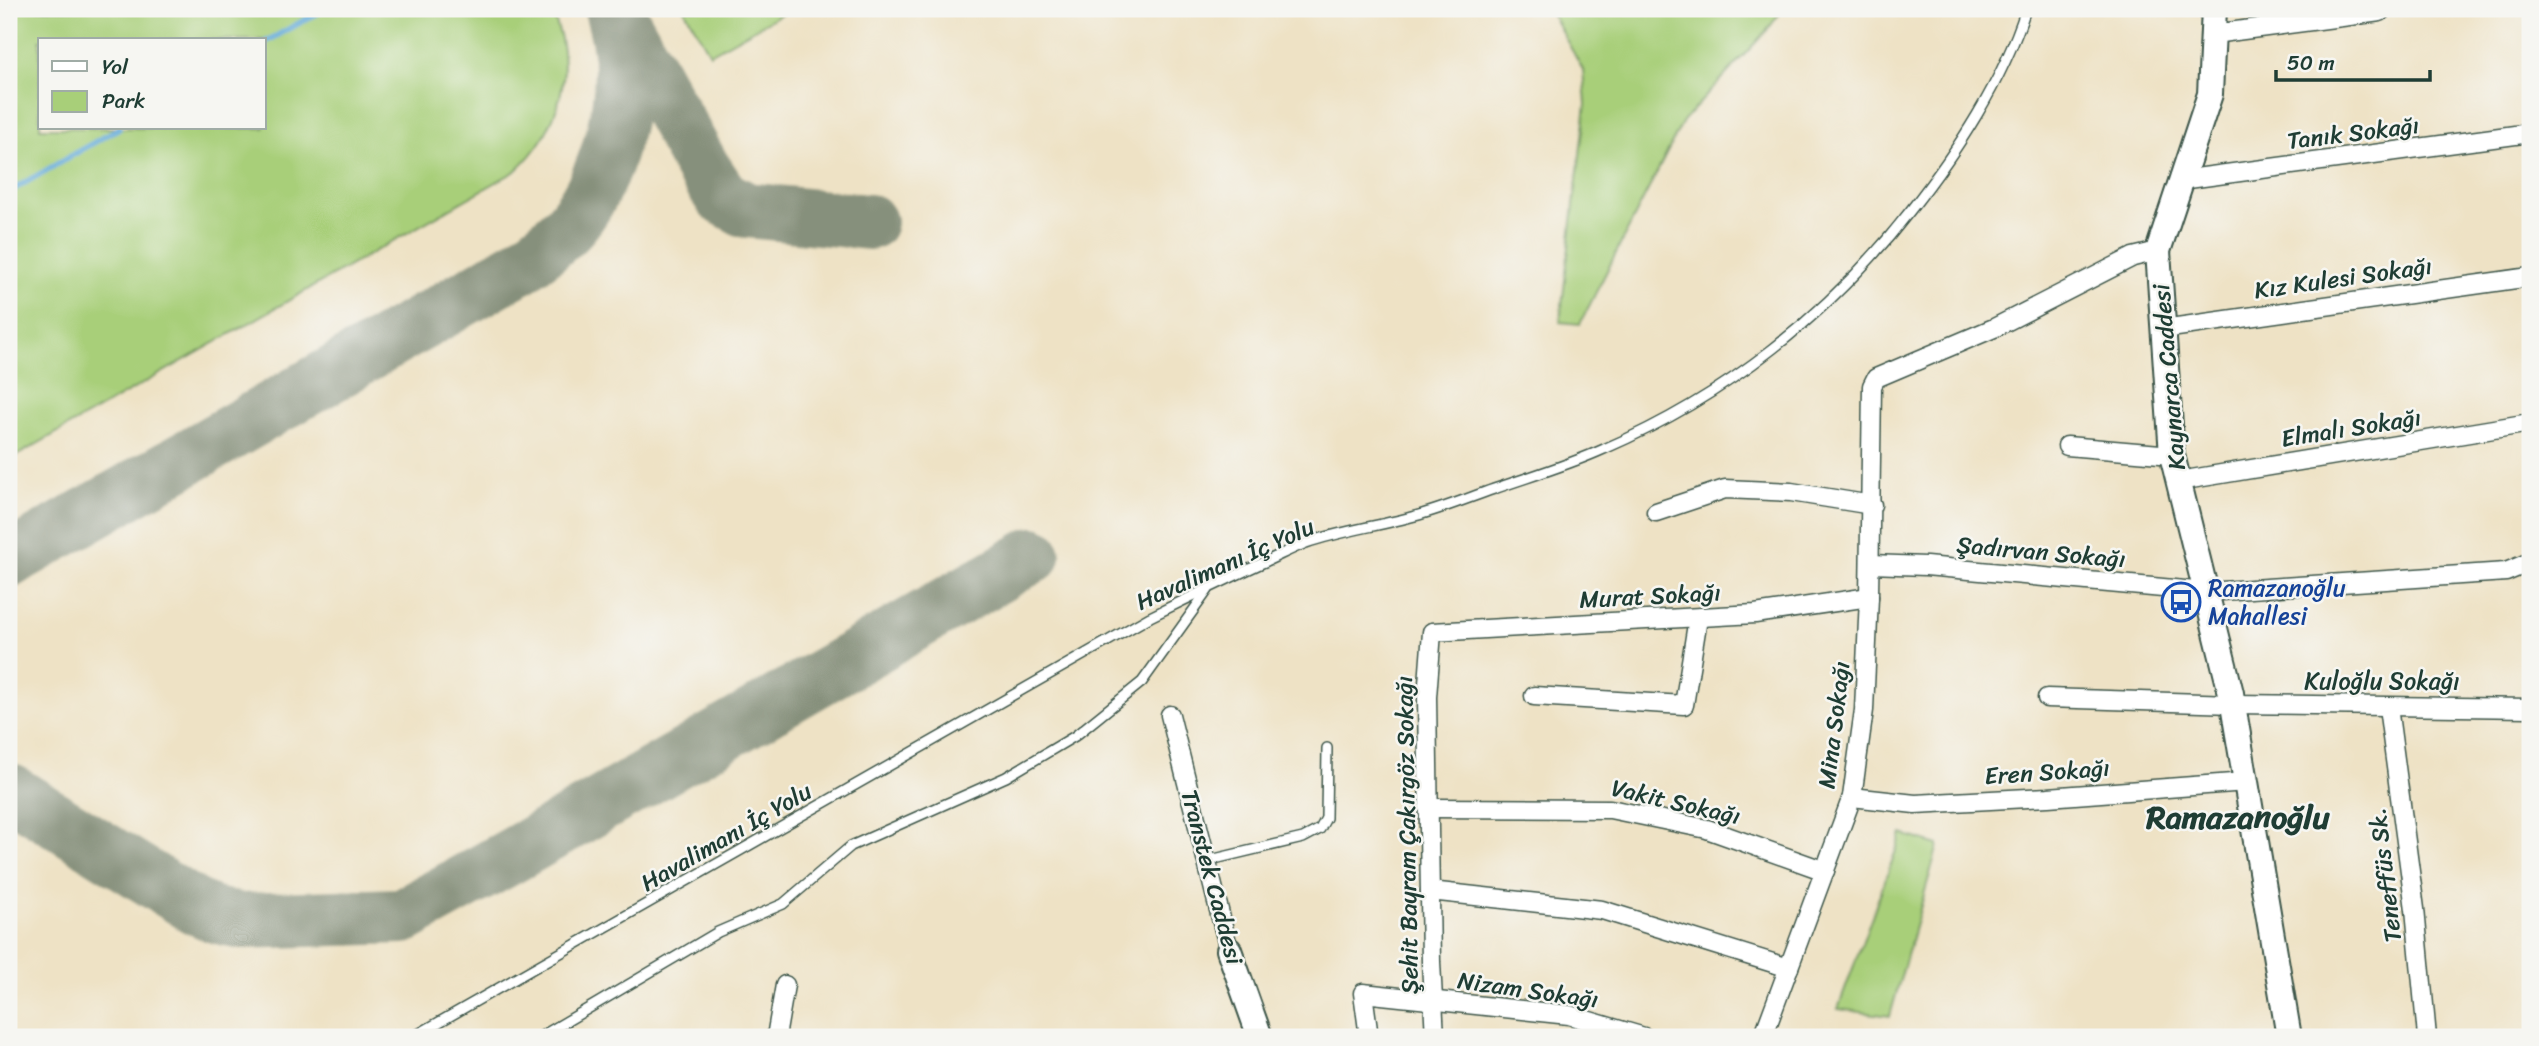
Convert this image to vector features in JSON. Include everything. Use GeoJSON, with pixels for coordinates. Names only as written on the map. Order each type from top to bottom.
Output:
{"type":"FeatureCollection","features":[{"type":"Feature","properties":{"kind":"main road","name":"Kaynarca Caddesi"},"geometry":{"type":"LineString","coordinates":[[2214,9],[2210,94],[2158,251],[2172,455],[2233,704],[2289,1037]]}},
{"type":"Feature","properties":{"kind":"main road","name":"Transtek Caddesi"},"geometry":{"type":"LineString","coordinates":[[1229,950],[1260,1037]]}},
{"type":"Feature","properties":{"kind":"street"},"geometry":{"type":"LineString","coordinates":[[2213,34],[2380,12]]}},
{"type":"Feature","properties":{"kind":"street","name":"Tanık Sokağı"},"geometry":{"type":"LineString","coordinates":[[2181,180],[2530,133]]}},
{"type":"Feature","properties":{"kind":"street","name":"Mina Sokağı"},"geometry":{"type":"LineString","coordinates":[[1763,1037],[1852,797],[1864,710],[1870,564],[1872,386],[1877,379],[1994,328],[2133,257],[2158,251]]}},
{"type":"Feature","properties":{"kind":"street","name":"Kız Kulesi Sokağı"},"geometry":{"type":"LineString","coordinates":[[2164,328],[2530,277]]}},
{"type":"Feature","properties":{"kind":"street","name":"Elmalı Sokağı"},"geometry":{"type":"LineString","coordinates":[[2179,481],[2530,423]]}},
{"type":"Feature","properties":{"kind":"street"},"geometry":{"type":"LineString","coordinates":[[2067,446],[2172,455]]}},
{"type":"Feature","properties":{"kind":"street"},"geometry":{"type":"LineString","coordinates":[[1656,512],[1724,489],[1791,492],[1871,505]]}},
{"type":"Feature","properties":{"kind":"street","name":"Şadırvan Sokağı"},"geometry":{"type":"LineString","coordinates":[[1870,564],[1926,566],[2206,592],[2506,572],[2530,562]]}},
{"type":"Feature","properties":{"kind":"street","name":"Murat Sokağı"},"geometry":{"type":"LineString","coordinates":[[1432,632],[1755,614],[1869,597]]}},
{"type":"Feature","properties":{"kind":"street"},"geometry":{"type":"LineString","coordinates":[[1534,696],[1684,705],[1698,618]]}},
{"type":"Feature","properties":{"kind":"street","name":"Şehit Bayram Çakırgöz Sokağı"},"geometry":{"type":"LineString","coordinates":[[1432,632],[1427,697],[1435,1037]]}},
{"type":"Feature","properties":{"kind":"street","name":"Kuloğlu Sokağı"},"geometry":{"type":"LineString","coordinates":[[2047,698],[2233,704],[2530,708]]}},
{"type":"Feature","properties":{"kind":"street","name":"Teneffüs Sk."},"geometry":{"type":"LineString","coordinates":[[2388,707],[2415,909],[2427,1037]]}},
{"type":"Feature","properties":{"kind":"street","name":"Transtek Caddesi"},"geometry":{"type":"LineString","coordinates":[[1170,715],[1229,950]]}},
{"type":"Feature","properties":{"kind":"street","name":"Eren Sokağı"},"geometry":{"type":"LineString","coordinates":[[1852,797],[1915,804],[2246,782]]}},
{"type":"Feature","properties":{"kind":"street","name":"Vakit Sokağı"},"geometry":{"type":"LineString","coordinates":[[1428,808],[1610,809],[1707,829],[1825,871]]}},
{"type":"Feature","properties":{"kind":"street"},"geometry":{"type":"LineString","coordinates":[[1430,891],[1602,910],[1789,968]]}},
{"type":"Feature","properties":{"kind":"street"},"geometry":{"type":"LineString","coordinates":[[776,1037],[785,985]]}},
{"type":"Feature","properties":{"kind":"street","name":"Nizam Sokağı"},"geometry":{"type":"LineString","coordinates":[[1369,1037],[1363,993],[1569,1015],[1644,1037]]}},
{"type":"Feature","properties":{"kind":"lane","name":"Havalimanı İç Yolu"},"geometry":{"type":"LineString","coordinates":[[413,1037],[1150,617],[1211,586],[1306,543],[1417,516],[1605,449],[1662,421],[1740,373],[1817,313],[1884,245],[1927,190],[1968,130],[2004,64],[2026,9]]}},
{"type":"Feature","properties":{"kind":"lane"},"geometry":{"type":"LineString","coordinates":[[540,1037],[718,932],[783,904],[851,846],[1006,777],[1075,736],[1142,682],[1211,586]]}},
{"type":"Feature","properties":{"kind":"lane"},"geometry":{"type":"LineString","coordinates":[[1206,861],[1303,838],[1320,829],[1326,818],[1327,748]]}},
{"type":"Feature","properties":{"kind":"green space"},"geometry":{"type":"Polygon","coordinates":[[[9,9],[550,9],[559,30],[563,52],[560,96],[543,137],[530,156],[514,172],[9,460],[9,9]]]}},
{"type":"Feature","properties":{"kind":"green space"},"geometry":{"type":"Polygon","coordinates":[[[684,9],[790,9],[710,54],[684,9]]]}},
{"type":"Feature","properties":{"kind":"green space"},"geometry":{"type":"Polygon","coordinates":[[[1549,9],[1783,9],[1768,29],[1683,121],[1580,324],[1560,322],[1586,104],[1583,70],[1549,9]]]}},
{"type":"Feature","properties":{"kind":"green space"},"geometry":{"type":"Polygon","coordinates":[[[1902,834],[1938,845],[1890,1016],[1838,1009],[1902,834]]]}},
{"type":"Feature","properties":{"kind":"waterway"},"geometry":{"type":"LineString","coordinates":[[266,42],[324,9]]}},
{"type":"Feature","properties":{"kind":"waterway"},"geometry":{"type":"LineString","coordinates":[[9,192],[116,130]]}},
{"type":"Feature","properties":{"kind":"taxiway"},"geometry":{"type":"LineString","coordinates":[[9,560],[522,265],[557,238],[568,227],[591,193],[601,173],[615,130],[622,67],[612,9]]}},
{"type":"Feature","properties":{"kind":"taxiway"},"geometry":{"type":"LineString","coordinates":[[623,23],[702,167],[722,197],[746,210],[869,222]]}},
{"type":"Feature","properties":{"kind":"taxiway"},"geometry":{"type":"LineString","coordinates":[[9,791],[196,907],[215,915],[239,921],[403,916],[1033,555]]}},
{"type":"Feature","properties":{"kind":"place","name":"Ramazanoğlu Mahallesi"},"geometry":{"type":"Point","coordinates":[2181,602]}},
{"type":"Feature","properties":{"kind":"district","name":"Ramazanoğlu"},"geometry":{"type":"Point","coordinates":[2238,817]}}]}
